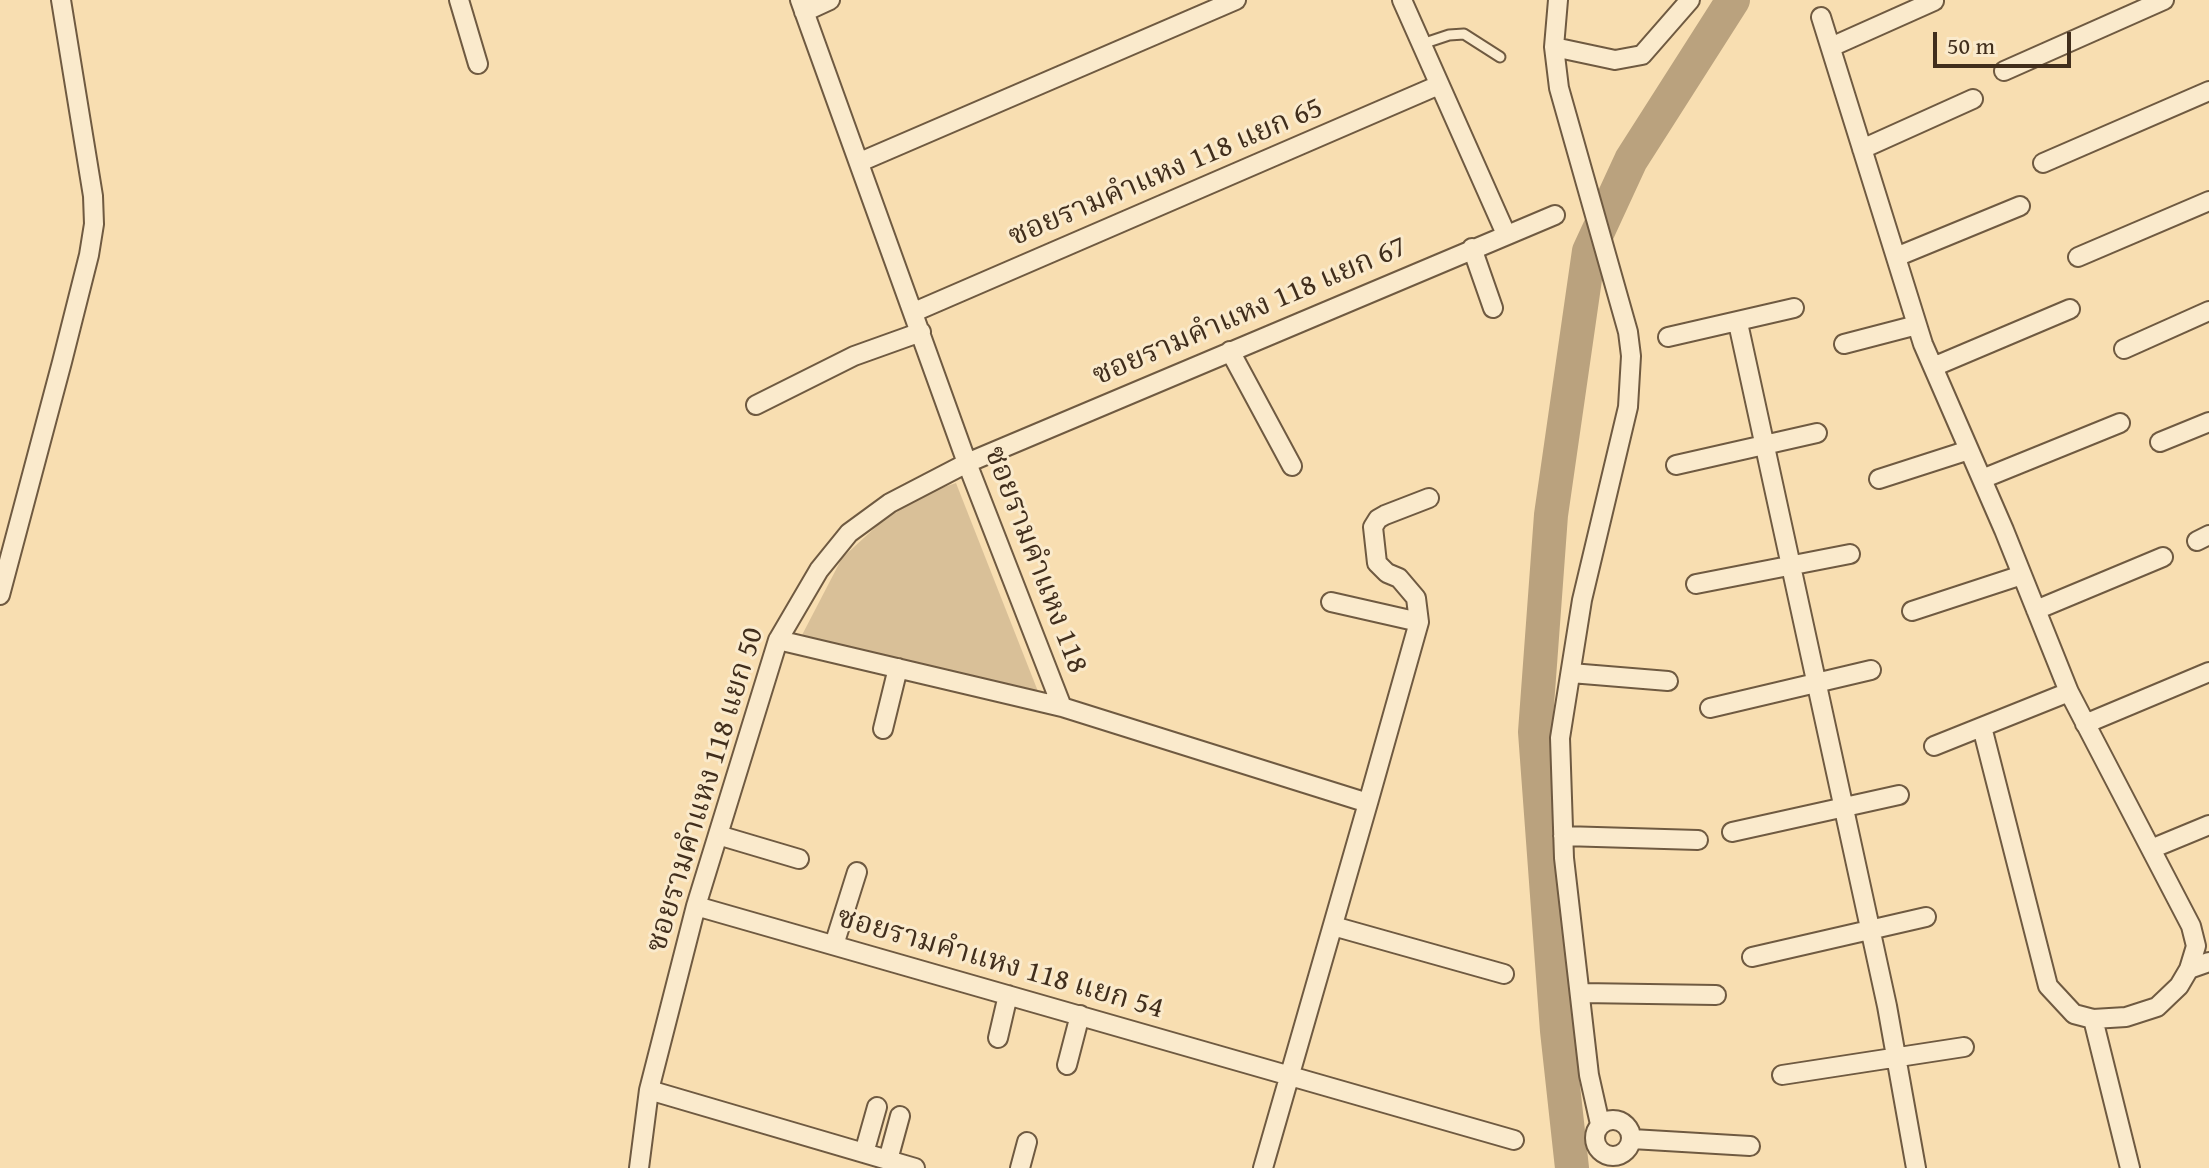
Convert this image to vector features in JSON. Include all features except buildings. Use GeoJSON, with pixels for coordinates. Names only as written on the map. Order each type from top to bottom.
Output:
{"type":"FeatureCollection","features":[{"type":"Feature","properties":{"kind":"street"},"geometry":{"type":"LineString","coordinates":[[0,595],[70,331],[94,224],[93,196],[61,0]]}},
{"type":"Feature","properties":{"kind":"street"},"geometry":{"type":"LineString","coordinates":[[459,0],[478,64]]}},
{"type":"Feature","properties":{"kind":"street"},"geometry":{"type":"LineString","coordinates":[[802,6],[830,0]]}},
{"type":"Feature","properties":{"kind":"street"},"geometry":{"type":"LineString","coordinates":[[860,162],[1236,0]]}},
{"type":"Feature","properties":{"kind":"street"},"geometry":{"type":"LineString","coordinates":[[1402,0],[1506,234]]}},
{"type":"Feature","properties":{"kind":"street"},"geometry":{"type":"LineString","coordinates":[[1558,0],[1554,47],[1559,88],[1628,332],[1631,377],[1628,407],[1582,600],[1560,738],[1563,836],[1589,1075],[1600,1124]]}},
{"type":"Feature","properties":{"kind":"street"},"geometry":{"type":"LineString","coordinates":[[1554,47],[1615,60],[1642,55],[1690,0]]}},
{"type":"Feature","properties":{"kind":"street"},"geometry":{"type":"LineString","coordinates":[[2004,71],[2164,0]]}},
{"type":"Feature","properties":{"kind":"street"},"geometry":{"type":"LineString","coordinates":[[1831,47],[1934,1]]}},
{"type":"Feature","properties":{"kind":"street","name":"ซอยรามคำแหง 118"},"geometry":{"type":"LineString","coordinates":[[802,6],[967,463],[1062,707],[1368,803]]}},
{"type":"Feature","properties":{"kind":"street"},"geometry":{"type":"LineString","coordinates":[[1821,17],[1917,325],[1933,367],[2069,692],[2191,926],[2196,946],[2189,969],[2179,986],[2157,1007],[2126,1017],[2093,1019],[2074,1014],[2048,986],[1982,727]]}},
{"type":"Feature","properties":{"kind":"street","name":"ซอยรามคำแหง 118 แยก 65"},"geometry":{"type":"LineString","coordinates":[[914,312],[1439,85]]}},
{"type":"Feature","properties":{"kind":"street"},"geometry":{"type":"LineString","coordinates":[[2043,163],[2209,91]]}},
{"type":"Feature","properties":{"kind":"street"},"geometry":{"type":"LineString","coordinates":[[1862,149],[1973,99]]}},
{"type":"Feature","properties":{"kind":"street"},"geometry":{"type":"LineString","coordinates":[[2078,257],[2209,201]]}},
{"type":"Feature","properties":{"kind":"street"},"geometry":{"type":"LineString","coordinates":[[1896,257],[2020,206]]}},
{"type":"Feature","properties":{"kind":"street","name":"ซอยรามคำแหง 118 แยก 67"},"geometry":{"type":"LineString","coordinates":[[967,463],[1555,215]]}},
{"type":"Feature","properties":{"kind":"street"},"geometry":{"type":"LineString","coordinates":[[1472,248],[1493,308]]}},
{"type":"Feature","properties":{"kind":"street"},"geometry":{"type":"LineString","coordinates":[[1668,337],[1794,308]]}},
{"type":"Feature","properties":{"kind":"street"},"geometry":{"type":"LineString","coordinates":[[1933,367],[2070,309]]}},
{"type":"Feature","properties":{"kind":"street"},"geometry":{"type":"LineString","coordinates":[[2124,349],[2209,311]]}},
{"type":"Feature","properties":{"kind":"street"},"geometry":{"type":"LineString","coordinates":[[1738,323],[1870,929],[1916,1168]]}},
{"type":"Feature","properties":{"kind":"street"},"geometry":{"type":"LineString","coordinates":[[1844,344],[1917,325]]}},
{"type":"Feature","properties":{"kind":"street"},"geometry":{"type":"LineString","coordinates":[[756,405],[854,356],[921,332]]}},
{"type":"Feature","properties":{"kind":"street"},"geometry":{"type":"LineString","coordinates":[[1230,351],[1292,466]]}},
{"type":"Feature","properties":{"kind":"street"},"geometry":{"type":"LineString","coordinates":[[2160,442],[2209,422]]}},
{"type":"Feature","properties":{"kind":"street"},"geometry":{"type":"LineString","coordinates":[[1982,479],[2120,423]]}},
{"type":"Feature","properties":{"kind":"street"},"geometry":{"type":"LineString","coordinates":[[1676,465],[1817,433]]}},
{"type":"Feature","properties":{"kind":"street"},"geometry":{"type":"LineString","coordinates":[[1879,479],[1969,450]]}},
{"type":"Feature","properties":{"kind":"street","name":"ซอยรามคำแหง 118 แยก 50"},"geometry":{"type":"LineString","coordinates":[[639,1168],[649,1090],[696,906],[778,640],[819,570],[849,533],[890,503],[967,463]]}},
{"type":"Feature","properties":{"kind":"street"},"geometry":{"type":"LineString","coordinates":[[1263,1168],[1419,622],[1416,598],[1399,578],[1387,573],[1377,563],[1373,527],[1385,515],[1429,498]]}},
{"type":"Feature","properties":{"kind":"street"},"geometry":{"type":"LineString","coordinates":[[1696,584],[1850,554]]}},
{"type":"Feature","properties":{"kind":"street"},"geometry":{"type":"LineString","coordinates":[[2036,610],[2163,557]]}},
{"type":"Feature","properties":{"kind":"street"},"geometry":{"type":"LineString","coordinates":[[1912,611],[2022,575]]}},
{"type":"Feature","properties":{"kind":"street"},"geometry":{"type":"LineString","coordinates":[[1331,602],[1419,622]]}},
{"type":"Feature","properties":{"kind":"street"},"geometry":{"type":"LineString","coordinates":[[778,640],[1062,707]]}},
{"type":"Feature","properties":{"kind":"street"},"geometry":{"type":"LineString","coordinates":[[883,729],[898,668]]}},
{"type":"Feature","properties":{"kind":"street"},"geometry":{"type":"LineString","coordinates":[[1710,708],[1871,670]]}},
{"type":"Feature","properties":{"kind":"street"},"geometry":{"type":"LineString","coordinates":[[2085,724],[2209,672]]}},
{"type":"Feature","properties":{"kind":"street"},"geometry":{"type":"LineString","coordinates":[[1571,673],[1668,681]]}},
{"type":"Feature","properties":{"kind":"street"},"geometry":{"type":"LineString","coordinates":[[1934,746],[2069,692]]}},
{"type":"Feature","properties":{"kind":"street"},"geometry":{"type":"LineString","coordinates":[[1732,832],[1899,795]]}},
{"type":"Feature","properties":{"kind":"street"},"geometry":{"type":"LineString","coordinates":[[2151,849],[2209,825]]}},
{"type":"Feature","properties":{"kind":"street"},"geometry":{"type":"LineString","coordinates":[[718,835],[799,859]]}},
{"type":"Feature","properties":{"kind":"street"},"geometry":{"type":"LineString","coordinates":[[1563,836],[1698,840]]}},
{"type":"Feature","properties":{"kind":"street"},"geometry":{"type":"LineString","coordinates":[[834,945],[857,872]]}},
{"type":"Feature","properties":{"kind":"street","name":"ซอยรามคำแหง 118 แยก 54"},"geometry":{"type":"LineString","coordinates":[[696,906],[1514,1140]]}},
{"type":"Feature","properties":{"kind":"street"},"geometry":{"type":"LineString","coordinates":[[1752,957],[1926,917]]}},
{"type":"Feature","properties":{"kind":"street"},"geometry":{"type":"LineString","coordinates":[[1333,926],[1504,974]]}},
{"type":"Feature","properties":{"kind":"street"},"geometry":{"type":"LineString","coordinates":[[2189,969],[2209,962]]}},
{"type":"Feature","properties":{"kind":"street"},"geometry":{"type":"LineString","coordinates":[[1581,993],[1716,995]]}},
{"type":"Feature","properties":{"kind":"street"},"geometry":{"type":"LineString","coordinates":[[998,1038],[1008,995]]}},
{"type":"Feature","properties":{"kind":"street"},"geometry":{"type":"LineString","coordinates":[[1067,1065],[1080,1015]]}},
{"type":"Feature","properties":{"kind":"street"},"geometry":{"type":"LineString","coordinates":[[2093,1019],[2130,1168]]}},
{"type":"Feature","properties":{"kind":"street"},"geometry":{"type":"LineString","coordinates":[[1782,1075],[1964,1047]]}},
{"type":"Feature","properties":{"kind":"street"},"geometry":{"type":"LineString","coordinates":[[649,1090],[915,1168]]}},
{"type":"Feature","properties":{"kind":"street"},"geometry":{"type":"LineString","coordinates":[[864,1153],[877,1107]]}},
{"type":"Feature","properties":{"kind":"street"},"geometry":{"type":"LineString","coordinates":[[888,1160],[900,1116]]}},
{"type":"Feature","properties":{"kind":"street"},"geometry":{"type":"LineString","coordinates":[[1614,1119],[1627,1126],[1632,1139],[1626,1153],[1599,1160],[1594,1142],[1600,1124],[1614,1119]]}},
{"type":"Feature","properties":{"kind":"street"},"geometry":{"type":"LineString","coordinates":[[1632,1139],[1750,1146]]}},
{"type":"Feature","properties":{"kind":"street"},"geometry":{"type":"LineString","coordinates":[[1020,1168],[1027,1142]]}},
{"type":"Feature","properties":{"kind":"lane"},"geometry":{"type":"LineString","coordinates":[[1422,44],[1449,35],[1464,34],[1500,57]]}},
{"type":"Feature","properties":{"kind":"shaded area"},"geometry":{"type":"Polygon","coordinates":[[[956,483],[1039,694],[801,637],[842,558],[878,525],[923,494],[956,483]]]}},
{"type":"Feature","properties":{"kind":"waterway"},"geometry":{"type":"LineString","coordinates":[[1572,1168],[1557,1031],[1535,732],[1551,515],[1589,251],[1631,160],[1733,0]]}}]}
